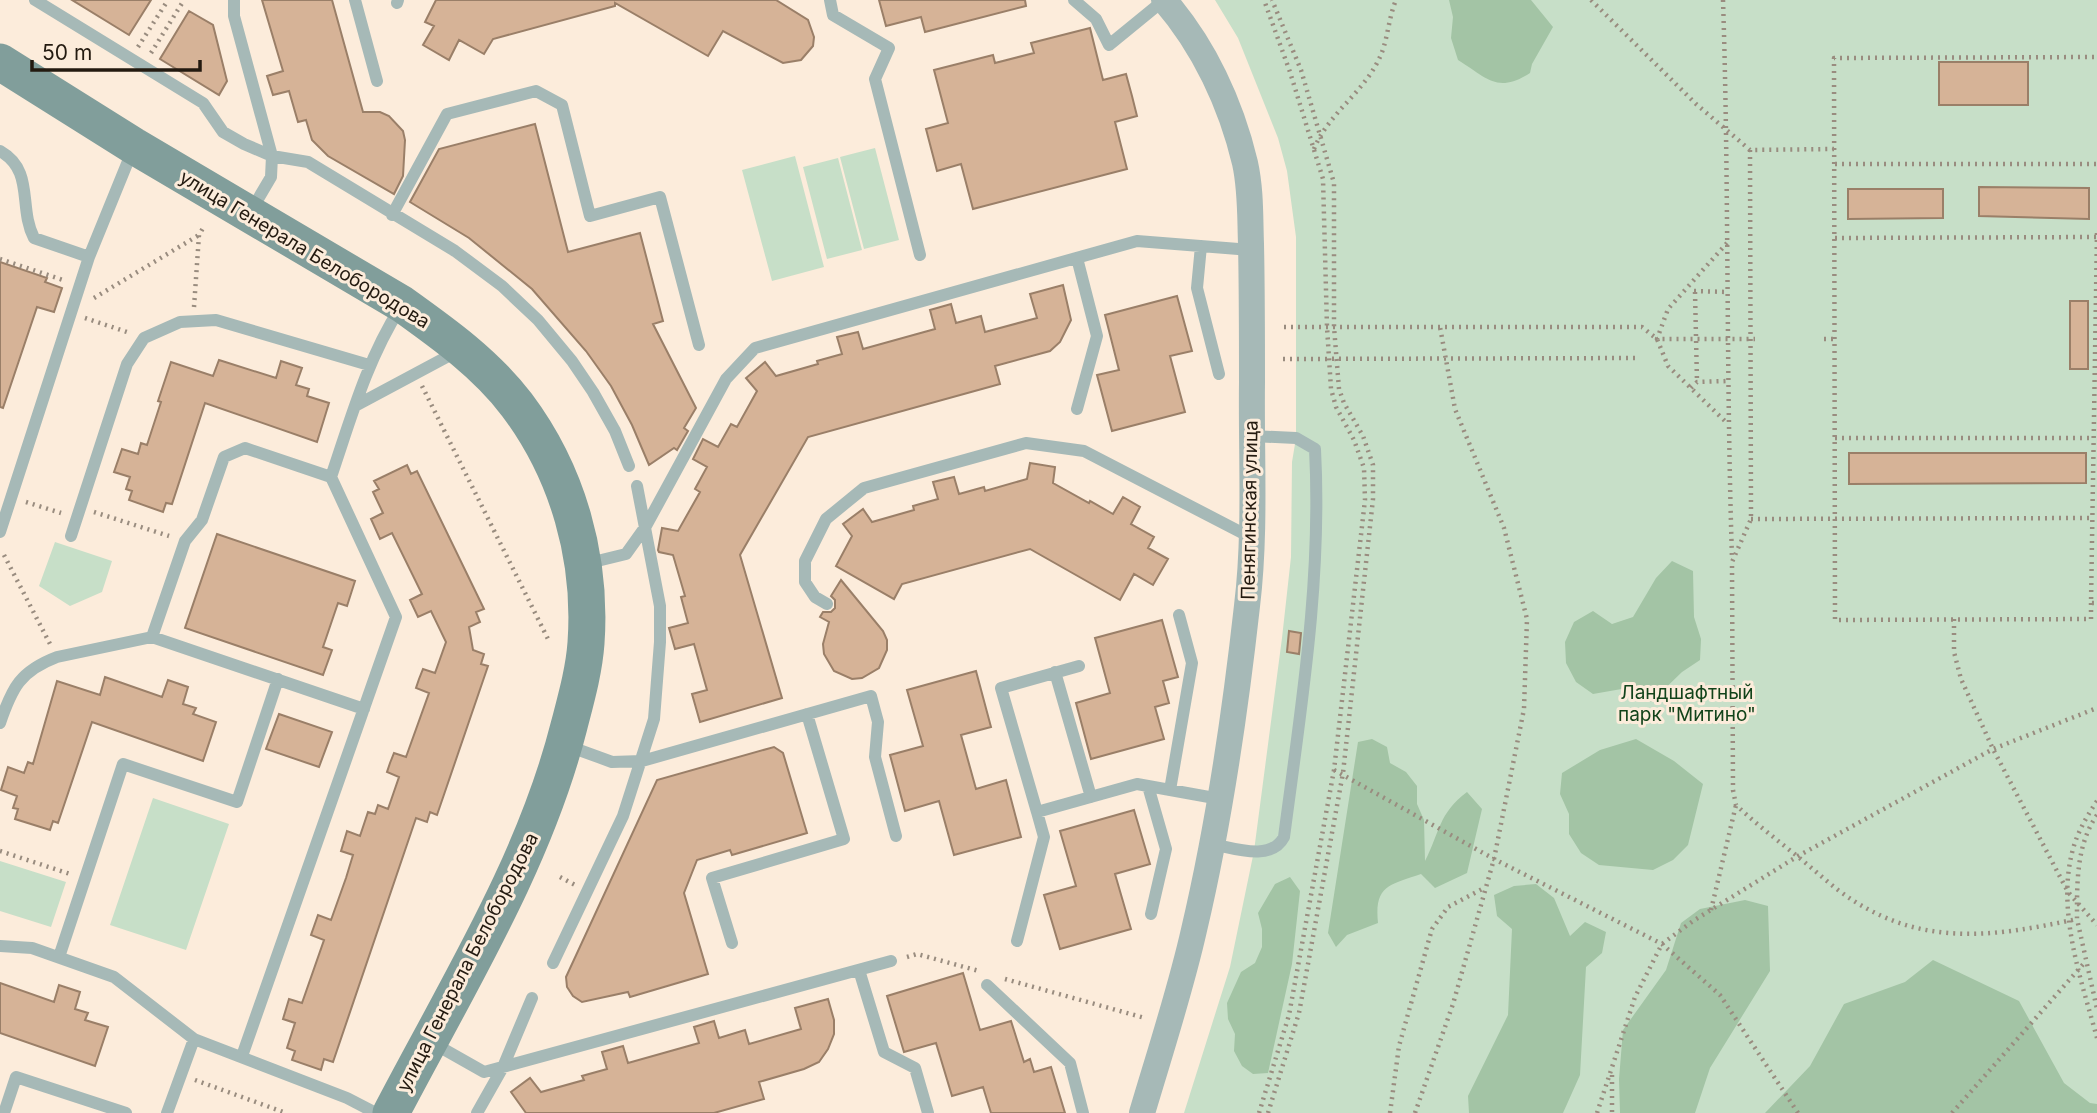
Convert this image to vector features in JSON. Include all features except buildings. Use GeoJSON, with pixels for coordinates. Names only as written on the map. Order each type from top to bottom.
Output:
{"type":"FeatureCollection","features":[{"type":"Feature","properties":{"kind":"main road","name":"улица Генерала Белобородова"},"geometry":{"type":"LineString","coordinates":[[0,62],[134,146],[402,304],[463,348],[517,405],[539,438],[562,482],[584,564],[587,606],[586,646],[564,745],[528,847],[391,1113]]}},
{"type":"Feature","properties":{"kind":"street","name":"Пенягинская улица"},"geometry":{"type":"LineString","coordinates":[[1142,1113],[1194,930],[1220,799],[1248,605],[1252,538],[1251,250],[1250,199],[1245,164],[1230,113],[1210,67],[1181,20],[1164,0]]}},
{"type":"Feature","properties":{"kind":"lane"},"geometry":{"type":"LineString","coordinates":[[35,0],[203,103],[223,132],[272,156],[308,162],[455,251],[502,286],[538,320],[593,391],[615,431],[629,466]]}},
{"type":"Feature","properties":{"kind":"lane"},"geometry":{"type":"LineString","coordinates":[[234,0],[234,16],[272,156],[271,177],[249,214]]}},
{"type":"Feature","properties":{"kind":"lane"},"geometry":{"type":"LineString","coordinates":[[355,0],[377,80]]}},
{"type":"Feature","properties":{"kind":"lane"},"geometry":{"type":"LineString","coordinates":[[830,0],[833,15],[889,48],[875,79],[920,255]]}},
{"type":"Feature","properties":{"kind":"lane"},"geometry":{"type":"LineString","coordinates":[[1074,0],[1096,19],[1109,45],[1164,0]]}},
{"type":"Feature","properties":{"kind":"lane"},"geometry":{"type":"LineString","coordinates":[[392,215],[447,114],[536,91],[562,105],[590,216],[660,197],[699,345]]}},
{"type":"Feature","properties":{"kind":"lane"},"geometry":{"type":"LineString","coordinates":[[0,532],[6,506],[89,257],[134,146]]}},
{"type":"Feature","properties":{"kind":"lane"},"geometry":{"type":"LineString","coordinates":[[0,151],[11,157],[22,172],[28,226],[34,238],[89,257]]}},
{"type":"Feature","properties":{"kind":"lane"},"geometry":{"type":"LineString","coordinates":[[584,564],[626,554],[646,526],[726,379],[755,348],[1137,242],[1251,250]]}},
{"type":"Feature","properties":{"kind":"lane"},"geometry":{"type":"LineString","coordinates":[[1201,246],[1197,288],[1219,374]]}},
{"type":"Feature","properties":{"kind":"lane"},"geometry":{"type":"LineString","coordinates":[[1077,258],[1097,336],[1077,410]]}},
{"type":"Feature","properties":{"kind":"lane"},"geometry":{"type":"LineString","coordinates":[[242,1056],[396,617],[331,477],[369,365],[381,338],[402,304]]}},
{"type":"Feature","properties":{"kind":"lane"},"geometry":{"type":"LineString","coordinates":[[71,536],[127,364],[144,338],[180,322],[216,320],[369,365]]}},
{"type":"Feature","properties":{"kind":"lane"},"geometry":{"type":"LineString","coordinates":[[355,406],[463,348]]}},
{"type":"Feature","properties":{"kind":"lane"},"geometry":{"type":"LineString","coordinates":[[1211,844],[1268,851],[1279,845],[1284,837],[1314,606],[1317,492],[1315,449],[1296,438],[1252,436]]}},
{"type":"Feature","properties":{"kind":"lane"},"geometry":{"type":"LineString","coordinates":[[827,604],[815,597],[805,582],[805,561],[826,519],[864,488],[1026,443],[1084,451],[1252,538]]}},
{"type":"Feature","properties":{"kind":"lane"},"geometry":{"type":"LineString","coordinates":[[152,637],[185,541],[202,520],[224,457],[245,448],[331,477]]}},
{"type":"Feature","properties":{"kind":"lane"},"geometry":{"type":"LineString","coordinates":[[553,962],[623,816],[654,719],[660,606],[637,486]]}},
{"type":"Feature","properties":{"kind":"lane"},"geometry":{"type":"LineString","coordinates":[[1170,790],[1192,663],[1179,615]]}},
{"type":"Feature","properties":{"kind":"lane"},"geometry":{"type":"LineString","coordinates":[[0,723],[10,693],[17,683],[41,663],[57,657],[152,637],[364,709]]}},
{"type":"Feature","properties":{"kind":"lane"},"geometry":{"type":"LineString","coordinates":[[1017,941],[1044,837],[1001,688],[1079,666]]}},
{"type":"Feature","properties":{"kind":"lane"},"geometry":{"type":"LineString","coordinates":[[1055,672],[1091,797]]}},
{"type":"Feature","properties":{"kind":"lane"},"geometry":{"type":"LineString","coordinates":[[59,957],[122,764],[237,802],[278,680]]}},
{"type":"Feature","properties":{"kind":"lane"},"geometry":{"type":"LineString","coordinates":[[564,745],[612,762],[642,761],[871,696],[878,722],[875,757],[896,835]]}},
{"type":"Feature","properties":{"kind":"lane"},"geometry":{"type":"LineString","coordinates":[[732,943],[712,878],[844,838],[807,714]]}},
{"type":"Feature","properties":{"kind":"lane"},"geometry":{"type":"LineString","coordinates":[[1037,812],[1137,784],[1220,799]]}},
{"type":"Feature","properties":{"kind":"lane"},"geometry":{"type":"LineString","coordinates":[[1148,786],[1166,849],[1151,914]]}},
{"type":"Feature","properties":{"kind":"lane"},"geometry":{"type":"LineString","coordinates":[[0,946],[32,948],[114,977],[194,1039],[347,1098],[376,1113]]}},
{"type":"Feature","properties":{"kind":"lane"},"geometry":{"type":"LineString","coordinates":[[428,1041],[484,1072],[891,961]]}},
{"type":"Feature","properties":{"kind":"lane"},"geometry":{"type":"LineString","coordinates":[[859,970],[884,1052],[915,1068],[928,1113]]}},
{"type":"Feature","properties":{"kind":"lane"},"geometry":{"type":"LineString","coordinates":[[988,977],[1070,1063],[1083,1113]]}},
{"type":"Feature","properties":{"kind":"lane"},"geometry":{"type":"LineString","coordinates":[[477,1113],[503,1067],[532,998]]}},
{"type":"Feature","properties":{"kind":"lane"},"geometry":{"type":"LineString","coordinates":[[167,1113],[194,1039]]}},
{"type":"Feature","properties":{"kind":"lane"},"geometry":{"type":"LineString","coordinates":[[4,1113],[16,1077],[126,1113]]}},
{"type":"Feature","properties":{"kind":"path"},"geometry":{"type":"LineString","coordinates":[[131,59],[167,0]]}},
{"type":"Feature","properties":{"kind":"path"},"geometry":{"type":"LineString","coordinates":[[143,66],[184,0]]}},
{"type":"Feature","properties":{"kind":"path"},"geometry":{"type":"LineString","coordinates":[[1314,149],[1321,133],[1379,59],[1396,0]]}},
{"type":"Feature","properties":{"kind":"path"},"geometry":{"type":"LineString","coordinates":[[1591,0],[1696,104],[1751,150],[1834,149]]}},
{"type":"Feature","properties":{"kind":"path"},"geometry":{"type":"LineString","coordinates":[[1711,910],[1736,805],[1733,790],[1727,128],[1723,0]]}},
{"type":"Feature","properties":{"kind":"path"},"geometry":{"type":"LineString","coordinates":[[1835,238],[2097,235],[2094,603],[2091,620],[1835,620],[1834,58],[2097,57]]}},
{"type":"Feature","properties":{"kind":"path"},"geometry":{"type":"LineString","coordinates":[[1732,562],[1751,519],[1751,150]]}},
{"type":"Feature","properties":{"kind":"path"},"geometry":{"type":"LineString","coordinates":[[1835,164],[2097,164]]}},
{"type":"Feature","properties":{"kind":"path"},"geometry":{"type":"LineString","coordinates":[[193,321],[199,236],[203,228]]}},
{"type":"Feature","properties":{"kind":"path"},"geometry":{"type":"LineString","coordinates":[[87,302],[199,236]]}},
{"type":"Feature","properties":{"kind":"path"},"geometry":{"type":"LineString","coordinates":[[1657,339],[1668,309],[1728,242]]}},
{"type":"Feature","properties":{"kind":"path"},"geometry":{"type":"LineString","coordinates":[[0,259],[80,285]]}},
{"type":"Feature","properties":{"kind":"path"},"geometry":{"type":"LineString","coordinates":[[1689,286],[1695,292],[1697,382]]}},
{"type":"Feature","properties":{"kind":"path"},"geometry":{"type":"LineString","coordinates":[[1695,292],[1728,292]]}},
{"type":"Feature","properties":{"kind":"path"},"geometry":{"type":"LineString","coordinates":[[82,317],[144,338]]}},
{"type":"Feature","properties":{"kind":"path"},"geometry":{"type":"LineString","coordinates":[[1284,327],[1643,327],[1657,339],[1668,366],[1728,424]]}},
{"type":"Feature","properties":{"kind":"path"},"geometry":{"type":"LineString","coordinates":[[1415,1113],[1452,1004],[1494,859],[1524,709],[1527,619],[1504,528],[1455,410],[1440,327]]}},
{"type":"Feature","properties":{"kind":"path"},"geometry":{"type":"LineString","coordinates":[[1657,339],[1753,339]]}},
{"type":"Feature","properties":{"kind":"path"},"geometry":{"type":"LineString","coordinates":[[1824,339],[1835,339]]}},
{"type":"Feature","properties":{"kind":"path"},"geometry":{"type":"LineString","coordinates":[[1283,359],[1640,358]]}},
{"type":"Feature","properties":{"kind":"path"},"geometry":{"type":"LineString","coordinates":[[416,374],[548,639]]}},
{"type":"Feature","properties":{"kind":"path"},"geometry":{"type":"LineString","coordinates":[[1691,388],[1697,382],[1728,381]]}},
{"type":"Feature","properties":{"kind":"path"},"geometry":{"type":"LineString","coordinates":[[1835,439],[2094,438]]}},
{"type":"Feature","properties":{"kind":"path"},"geometry":{"type":"LineString","coordinates":[[6,506],[78,513],[185,541]]}},
{"type":"Feature","properties":{"kind":"path"},"geometry":{"type":"LineString","coordinates":[[1751,519],[2093,518]]}},
{"type":"Feature","properties":{"kind":"path"},"geometry":{"type":"LineString","coordinates":[[4,555],[57,657]]}},
{"type":"Feature","properties":{"kind":"path"},"geometry":{"type":"LineString","coordinates":[[1954,620],[1954,652],[1961,680],[1993,750],[2068,892],[2097,925]]}},
{"type":"Feature","properties":{"kind":"path"},"geometry":{"type":"LineString","coordinates":[[1597,1113],[1635,997],[1662,944],[1798,856],[1993,750],[2097,708]]}},
{"type":"Feature","properties":{"kind":"path"},"geometry":{"type":"LineString","coordinates":[[1334,770],[1494,859],[1662,944],[1720,995],[1798,1113]]}},
{"type":"Feature","properties":{"kind":"path"},"geometry":{"type":"LineString","coordinates":[[2097,801],[2084,821],[2072,850],[2068,892],[2068,921],[2097,1038]]}},
{"type":"Feature","properties":{"kind":"path"},"geometry":{"type":"LineString","coordinates":[[1736,805],[1839,890],[1875,913],[1911,928],[1951,934],[1999,933],[2034,929],[2077,919]]}},
{"type":"Feature","properties":{"kind":"path"},"geometry":{"type":"LineString","coordinates":[[2097,815],[2080,852],[2077,904],[2077,919],[2097,1009]]}},
{"type":"Feature","properties":{"kind":"path"},"geometry":{"type":"LineString","coordinates":[[0,851],[85,879]]}},
{"type":"Feature","properties":{"kind":"path"},"geometry":{"type":"LineString","coordinates":[[560,877],[573,884]]}},
{"type":"Feature","properties":{"kind":"path"},"geometry":{"type":"LineString","coordinates":[[1390,1113],[1399,1046],[1432,929],[1448,907],[1485,888]]}},
{"type":"Feature","properties":{"kind":"path"},"geometry":{"type":"LineString","coordinates":[[891,961],[917,954],[988,977],[1145,1018]]}},
{"type":"Feature","properties":{"kind":"path"},"geometry":{"type":"LineString","coordinates":[[1952,1113],[2086,961]]}},
{"type":"Feature","properties":{"kind":"path"},"geometry":{"type":"LineString","coordinates":[[1612,1069],[1612,1113]]}},
{"type":"Feature","properties":{"kind":"path"},"geometry":{"type":"LineString","coordinates":[[181,1075],[286,1113]]}},
{"type":"Feature","properties":{"kind":"green space","name":"Ландшафтный парк \"Митино\""},"geometry":{"type":"Polygon","coordinates":[[[1215,0],[2097,0],[2097,1113],[1184,1113],[1230,967],[1254,851],[1291,557],[1292,462],[1296,438],[1296,237],[1287,171],[1278,138],[1238,38],[1215,0]]]}},
{"type":"Feature","properties":{"kind":"green space"},"geometry":{"type":"Polygon","coordinates":[[[1449,0],[1531,0],[1553,27],[1532,64],[1530,73],[1519,79],[1500,83],[1485,78],[1458,60],[1451,38],[1453,17],[1449,0]]]}},
{"type":"Feature","properties":{"kind":"green space"},"geometry":{"type":"Polygon","coordinates":[[[875,148],[899,240],[864,249],[840,157],[875,148]]]}},
{"type":"Feature","properties":{"kind":"green space"},"geometry":{"type":"Polygon","coordinates":[[[795,156],[824,267],[772,281],[742,170],[795,156]]]}},
{"type":"Feature","properties":{"kind":"green space"},"geometry":{"type":"Polygon","coordinates":[[[838,158],[862,250],[827,259],[803,167],[838,158]]]}},
{"type":"Feature","properties":{"kind":"green space"},"geometry":{"type":"Polygon","coordinates":[[[55,542],[112,561],[102,592],[70,606],[39,586],[55,542]]]}},
{"type":"Feature","properties":{"kind":"green space"},"geometry":{"type":"Polygon","coordinates":[[[1672,561],[1693,571],[1694,617],[1701,639],[1700,660],[1682,672],[1651,702],[1633,687],[1593,694],[1576,682],[1566,663],[1565,642],[1574,622],[1593,611],[1612,624],[1633,617],[1656,578],[1672,561]]]}},
{"type":"Feature","properties":{"kind":"green space"},"geometry":{"type":"Polygon","coordinates":[[[1372,739],[1387,747],[1390,763],[1406,772],[1417,786],[1417,804],[1424,820],[1425,861],[1445,816],[1457,800],[1467,792],[1482,809],[1467,873],[1435,888],[1421,874],[1393,884],[1386,888],[1379,901],[1378,923],[1347,935],[1336,947],[1328,933],[1358,742],[1372,739]]]}},
{"type":"Feature","properties":{"kind":"green space"},"geometry":{"type":"Polygon","coordinates":[[[1636,739],[1674,761],[1703,784],[1688,845],[1673,860],[1653,870],[1599,865],[1581,853],[1569,834],[1569,814],[1560,794],[1562,773],[1600,750],[1636,739]]]}},
{"type":"Feature","properties":{"kind":"green space"},"geometry":{"type":"Polygon","coordinates":[[[153,798],[229,824],[186,950],[110,925],[153,798]]]}},
{"type":"Feature","properties":{"kind":"green space"},"geometry":{"type":"Polygon","coordinates":[[[0,861],[66,882],[51,927],[0,911],[0,861]]]}},
{"type":"Feature","properties":{"kind":"green space"},"geometry":{"type":"Polygon","coordinates":[[[1290,877],[1300,891],[1292,964],[1268,1073],[1253,1074],[1242,1066],[1234,1051],[1235,1034],[1228,1019],[1227,1003],[1241,972],[1255,963],[1262,947],[1262,929],[1258,913],[1275,884],[1290,877]]]}},
{"type":"Feature","properties":{"kind":"green space"},"geometry":{"type":"Polygon","coordinates":[[[1536,884],[1554,898],[1570,936],[1585,922],[1606,932],[1602,953],[1586,967],[1580,1075],[1563,1113],[1469,1113],[1468,1096],[1508,1015],[1512,929],[1497,916],[1494,895],[1514,886],[1536,884]]]}},
{"type":"Feature","properties":{"kind":"green space"},"geometry":{"type":"Polygon","coordinates":[[[1745,900],[1768,906],[1770,971],[1710,1068],[1695,1113],[1620,1113],[1619,1079],[1623,1030],[1666,970],[1681,923],[1700,909],[1745,900]]]}},
{"type":"Feature","properties":{"kind":"green space"},"geometry":{"type":"Polygon","coordinates":[[[1933,960],[2019,1001],[2064,1083],[2090,1103],[2097,1104],[2097,1113],[1765,1113],[1810,1066],[1844,1004],[1905,982],[1933,960]]]}}]}
